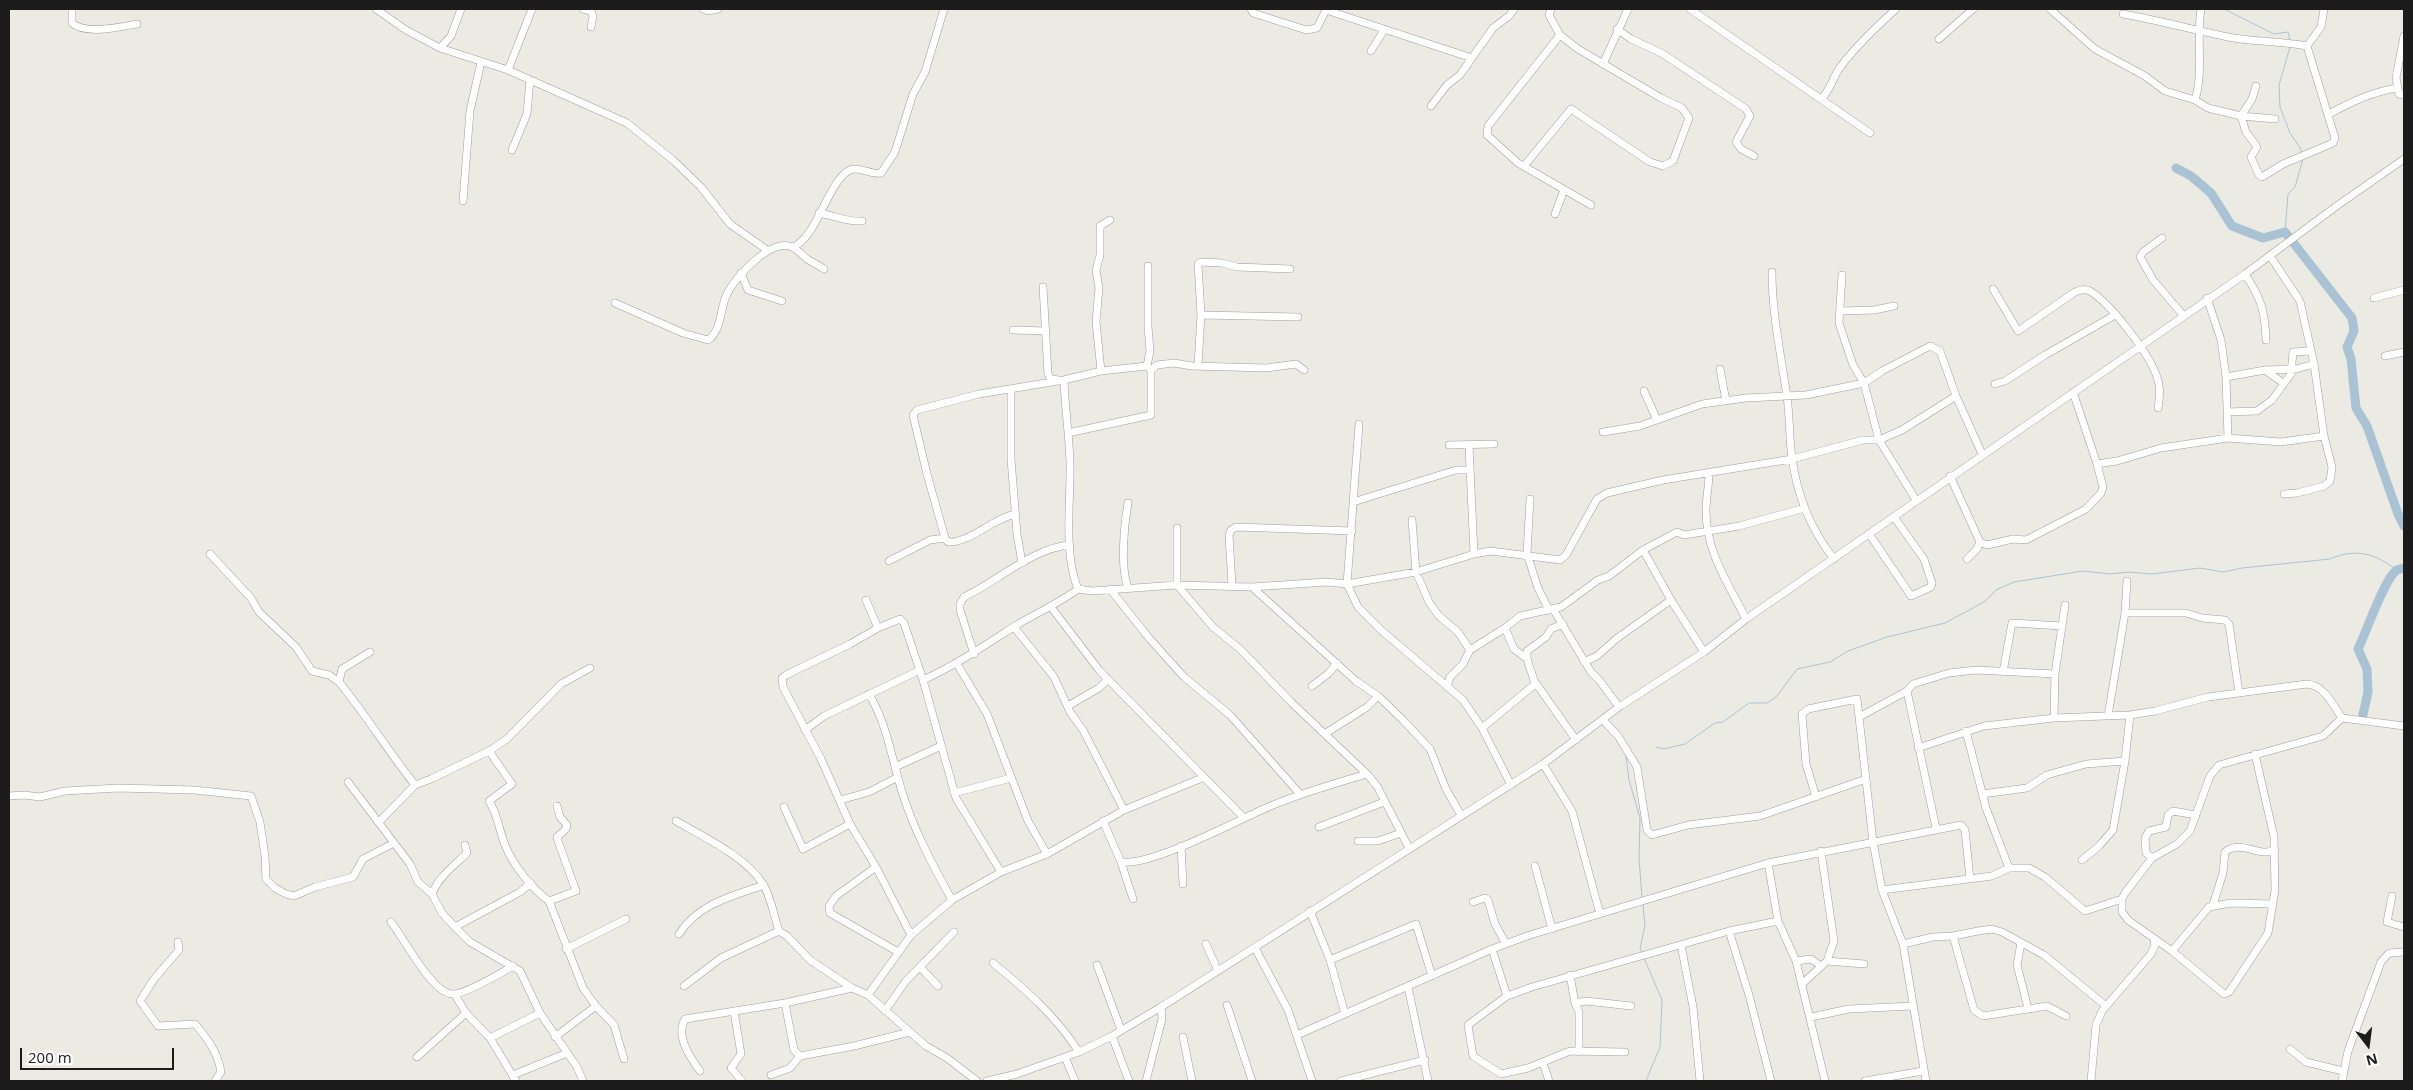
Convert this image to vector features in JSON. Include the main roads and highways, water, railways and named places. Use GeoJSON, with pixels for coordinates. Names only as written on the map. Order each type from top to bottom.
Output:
{"type":"FeatureCollection","features":[{"type":"Feature","properties":{"kind":"waterway"},"geometry":{"type":"LineString","coordinates":[[2224,9],[2274,34],[2288,32],[2290,40]]}},
{"type":"Feature","properties":{"kind":"waterway"},"geometry":{"type":"LineString","coordinates":[[2290,47],[2279,85],[2280,107],[2290,133],[2302,153]]}},
{"type":"Feature","properties":{"kind":"waterway"},"geometry":{"type":"LineString","coordinates":[[2285,232],[2288,194],[2295,187],[2303,159]]}},
{"type":"Feature","properties":{"kind":"waterway"},"geometry":{"type":"LineString","coordinates":[[2176,168],[2191,176],[2211,193],[2232,226],[2263,238],[2285,232],[2352,318],[2354,331],[2347,347],[2351,359],[2356,408],[2367,426],[2404,526]]}},
{"type":"Feature","properties":{"kind":"waterway"},"geometry":{"type":"LineString","coordinates":[[1656,747],[1664,749],[1685,744],[1715,723],[1723,722],[1749,703],[1767,703],[1777,696],[1797,669],[1830,662],[1848,651],[1887,637],[1945,623],[1984,602],[1996,590],[2014,582],[2083,571],[2110,574],[2129,572],[2152,574],[2200,568],[2223,572],[2242,568],[2330,559],[2357,553],[2373,556],[2397,570]]}},
{"type":"Feature","properties":{"kind":"waterway"},"geometry":{"type":"LineString","coordinates":[[2362,719],[2368,692],[2367,669],[2358,649],[2387,583],[2397,570],[2404,568]]}},
{"type":"Feature","properties":{"kind":"waterway"},"geometry":{"type":"LineString","coordinates":[[1626,756],[1629,780],[1640,818],[1639,858],[1642,898]]}},
{"type":"Feature","properties":{"kind":"waterway"},"geometry":{"type":"LineString","coordinates":[[1642,952],[1640,949],[1645,925],[1643,905]]}},
{"type":"Feature","properties":{"kind":"waterway"},"geometry":{"type":"LineString","coordinates":[[1644,958],[1662,1000],[1660,1047],[1646,1081]]}}]}
